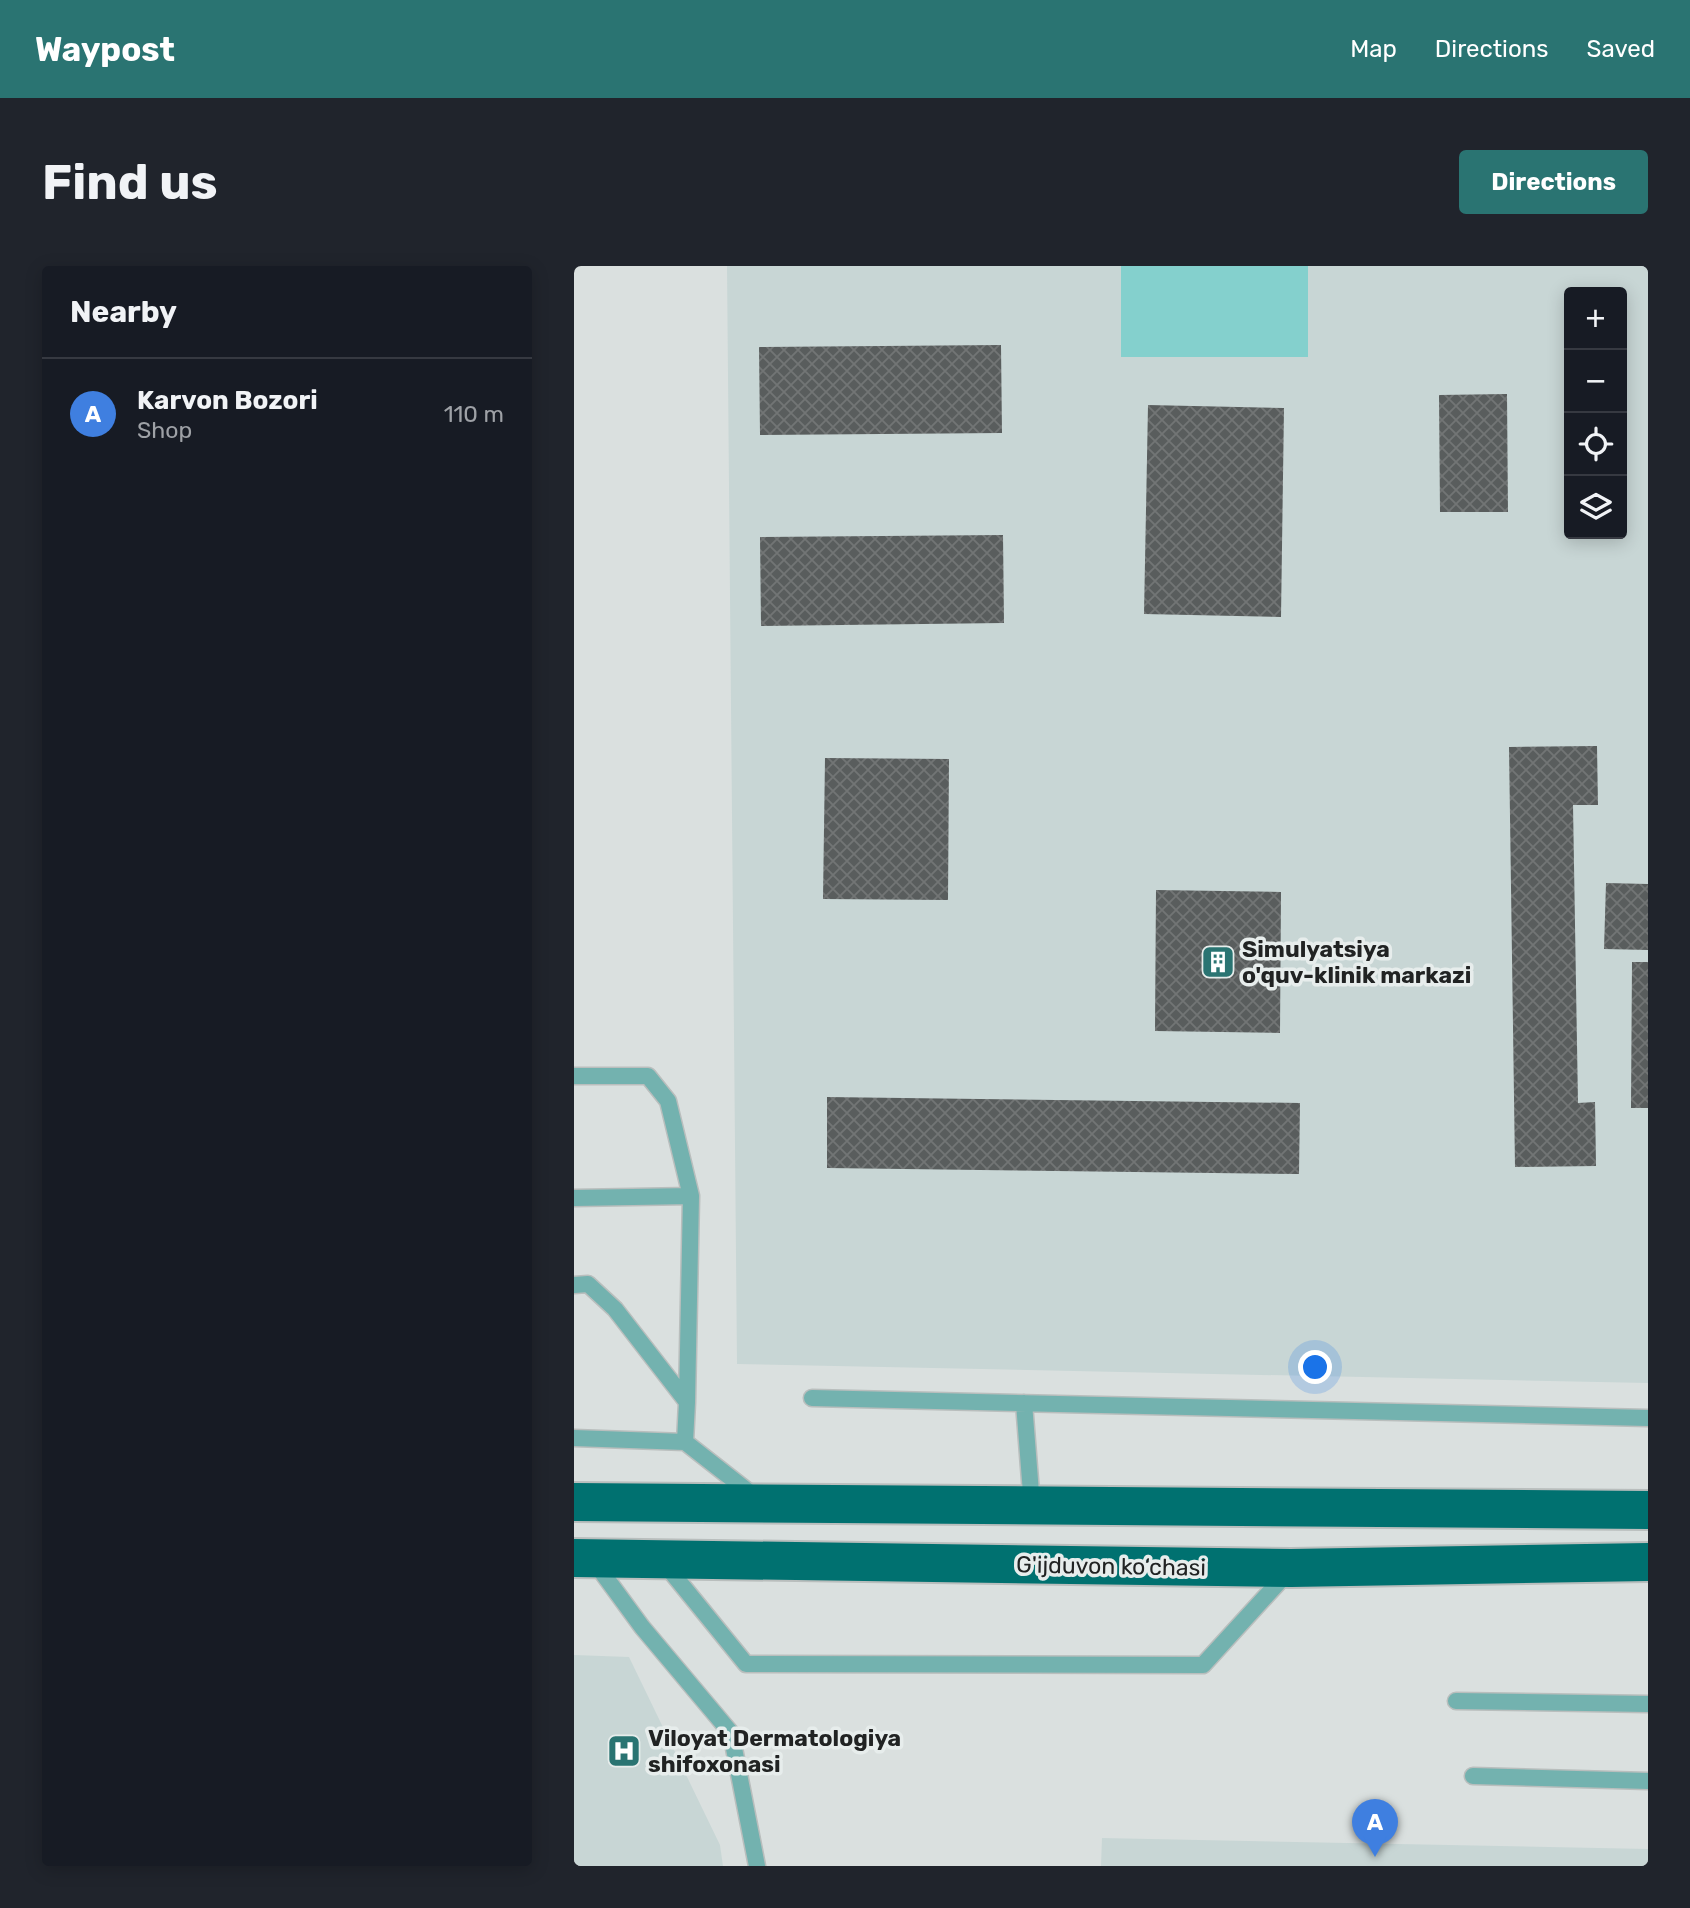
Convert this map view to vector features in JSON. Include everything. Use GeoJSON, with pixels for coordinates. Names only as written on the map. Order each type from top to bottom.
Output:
{"type":"FeatureCollection","features":[{"type":"Feature","properties":{"kind":"highway"},"geometry":{"type":"LineString","coordinates":[[574,1502],[1648,1510]]}},
{"type":"Feature","properties":{"kind":"highway","name":"G'ijduvon ko‘chasi"},"geometry":{"type":"LineString","coordinates":[[583,1558],[1291,1568],[1648,1562]]}},
{"type":"Feature","properties":{"kind":"lane"},"geometry":{"type":"LineString","coordinates":[[574,1076],[648,1076],[668,1101],[691,1196],[685,1442]]}},
{"type":"Feature","properties":{"kind":"lane"},"geometry":{"type":"LineString","coordinates":[[574,1198],[691,1196]]}},
{"type":"Feature","properties":{"kind":"lane"},"geometry":{"type":"LineString","coordinates":[[574,1285],[588,1284],[615,1309],[687,1402]]}},
{"type":"Feature","properties":{"kind":"lane"},"geometry":{"type":"LineString","coordinates":[[812,1398],[1648,1418]]}},
{"type":"Feature","properties":{"kind":"lane"},"geometry":{"type":"LineString","coordinates":[[1024,1403],[1032,1506]]}},
{"type":"Feature","properties":{"kind":"lane"},"geometry":{"type":"LineString","coordinates":[[574,1437],[685,1442],[765,1504]]}},
{"type":"Feature","properties":{"kind":"lane"},"geometry":{"type":"LineString","coordinates":[[583,1558],[731,1733],[757,1866]]}},
{"type":"Feature","properties":{"kind":"lane"},"geometry":{"type":"LineString","coordinates":[[663,1561],[746,1664],[1203,1665],[1291,1568]]}},
{"type":"Feature","properties":{"kind":"lane"},"geometry":{"type":"LineString","coordinates":[[1455,1701],[1648,1704]]}},
{"type":"Feature","properties":{"kind":"lane"},"geometry":{"type":"LineString","coordinates":[[1473,1776],[1648,1781]]}},
{"type":"Feature","properties":{"kind":"shaded area"},"geometry":{"type":"Polygon","coordinates":[[[727,266],[1648,266],[1648,1383],[737,1364],[727,266]]]}},
{"type":"Feature","properties":{"kind":"shaded area"},"geometry":{"type":"Polygon","coordinates":[[[1121,266],[1308,266],[1308,357],[1121,357],[1121,266]]]}},
{"type":"Feature","properties":{"kind":"shaded area","name":"Viloyat Dermatologiya shifoxonasi"},"geometry":{"type":"Polygon","coordinates":[[[574,1655],[629,1657],[720,1845],[723,1866],[574,1866],[574,1655]]]}},
{"type":"Feature","properties":{"kind":"shaded area"},"geometry":{"type":"Polygon","coordinates":[[[1102,1838],[1648,1849],[1648,1866],[1101,1866],[1102,1838]]]}},
{"type":"Feature","properties":{"kind":"building"},"geometry":{"type":"Polygon","coordinates":[[[1001,345],[1002,433],[760,435],[759,347],[1001,345]]]}},
{"type":"Feature","properties":{"kind":"building"},"geometry":{"type":"Polygon","coordinates":[[[1507,394],[1508,512],[1440,512],[1439,395],[1507,394]]]}},
{"type":"Feature","properties":{"kind":"building"},"geometry":{"type":"Polygon","coordinates":[[[1148,405],[1284,408],[1281,617],[1144,614],[1148,405]]]}},
{"type":"Feature","properties":{"kind":"building"},"geometry":{"type":"Polygon","coordinates":[[[1003,535],[1004,623],[761,626],[760,537],[1003,535]]]}},
{"type":"Feature","properties":{"kind":"building"},"geometry":{"type":"Polygon","coordinates":[[[1597,746],[1598,805],[1573,805],[1578,1103],[1595,1102],[1596,1166],[1515,1167],[1509,747],[1597,746]]]}},
{"type":"Feature","properties":{"kind":"building"},"geometry":{"type":"Polygon","coordinates":[[[825,758],[949,759],[948,900],[823,899],[825,758]]]}},
{"type":"Feature","properties":{"kind":"building"},"geometry":{"type":"Polygon","coordinates":[[[1606,883],[1648,884],[1648,950],[1604,949],[1606,883]]]}},
{"type":"Feature","properties":{"kind":"building","name":"Simulyatsiya o'quv-klinik markazi"},"geometry":{"type":"Polygon","coordinates":[[[1156,890],[1281,892],[1280,1033],[1155,1031],[1156,890]]]}},
{"type":"Feature","properties":{"kind":"building"},"geometry":{"type":"Polygon","coordinates":[[[1632,962],[1648,962],[1648,1108],[1631,1108],[1632,962]]]}},
{"type":"Feature","properties":{"kind":"building"},"geometry":{"type":"Polygon","coordinates":[[[827,1097],[1300,1103],[1299,1174],[827,1168],[827,1097]]]}},
{"type":"Feature","properties":{"kind":"place","name":"Simulyatsiya o'quv-klinik markazi"},"geometry":{"type":"Point","coordinates":[1218,962]}},
{"type":"Feature","properties":{"kind":"place","name":"Viloyat Dermatologiya shifoxonasi"},"geometry":{"type":"Point","coordinates":[624,1751]}},
{"type":"Feature","properties":{"kind":"place","name":"Karvon Bozori"},"geometry":{"type":"Point","coordinates":[1375,1857]}}]}
